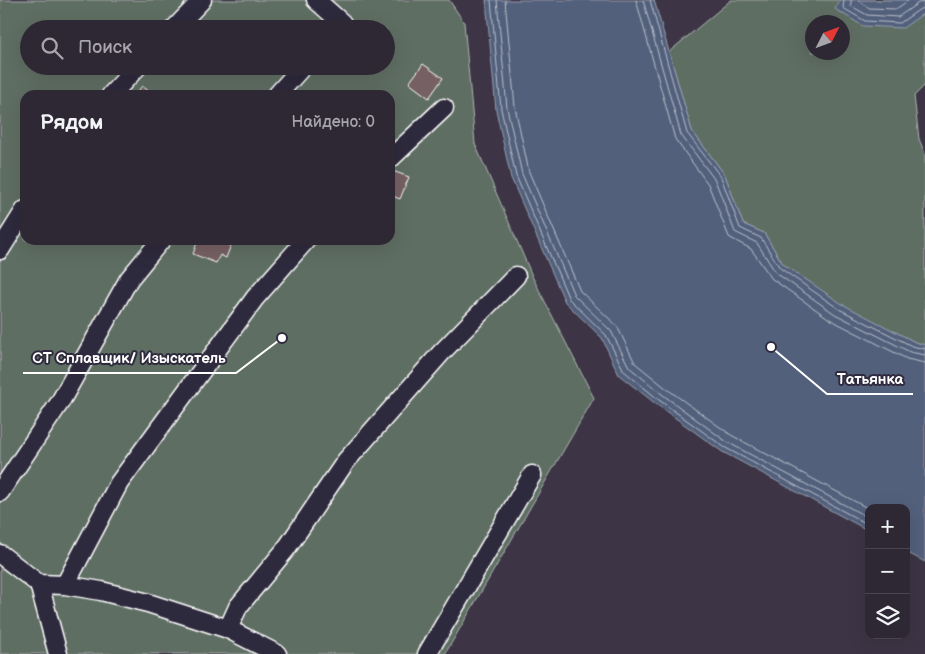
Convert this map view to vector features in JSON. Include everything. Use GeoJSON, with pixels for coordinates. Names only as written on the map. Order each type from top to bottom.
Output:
{"type":"FeatureCollection","features":[{"type":"Feature","properties":{"kind":"street"},"geometry":{"type":"LineString","coordinates":[[183,20],[202,0]]}},
{"type":"Feature","properties":{"kind":"street"},"geometry":{"type":"LineString","coordinates":[[316,0],[339,20]]}},
{"type":"Feature","properties":{"kind":"street"},"geometry":{"type":"LineString","coordinates":[[116,90],[130,75]]}},
{"type":"Feature","properties":{"kind":"street"},"geometry":{"type":"LineString","coordinates":[[281,90],[295,75]]}},
{"type":"Feature","properties":{"kind":"street"},"geometry":{"type":"LineString","coordinates":[[395,154],[444,108]]}},
{"type":"Feature","properties":{"kind":"street"},"geometry":{"type":"LineString","coordinates":[[0,250],[20,218]]}},
{"type":"Feature","properties":{"kind":"street"},"geometry":{"type":"LineString","coordinates":[[0,492],[60,402],[129,280],[157,245]]}},
{"type":"Feature","properties":{"kind":"street"},"geometry":{"type":"LineString","coordinates":[[65,585],[119,483],[255,298],[302,245]]}},
{"type":"Feature","properties":{"kind":"street"},"geometry":{"type":"LineString","coordinates":[[228,629],[238,606],[286,549],[346,460],[441,353],[516,276]]}},
{"type":"Feature","properties":{"kind":"street"},"geometry":{"type":"LineString","coordinates":[[427,654],[532,475]]}},
{"type":"Feature","properties":{"kind":"street"},"geometry":{"type":"LineString","coordinates":[[0,554],[39,584],[65,585],[101,591],[148,603],[228,629],[277,654]]}},
{"type":"Feature","properties":{"kind":"street"},"geometry":{"type":"LineString","coordinates":[[39,584],[58,654]]}},
{"type":"Feature","properties":{"kind":"green space"},"geometry":{"type":"Polygon","coordinates":[[[0,0],[449,0],[464,22],[475,144],[533,278],[594,398],[445,654],[0,654],[0,0]]]}},
{"type":"Feature","properties":{"kind":"green space"},"geometry":{"type":"Polygon","coordinates":[[[731,0],[925,0],[925,85],[914,96],[919,139],[925,154],[925,345],[915,342],[842,305],[783,264],[764,233],[743,224],[725,175],[692,131],[669,52],[731,0]]]}},
{"type":"Feature","properties":{"kind":"water"},"geometry":{"type":"Polygon","coordinates":[[[486,0],[654,0],[692,131],[725,175],[743,224],[764,233],[783,264],[842,304],[915,342],[925,345],[925,562],[910,554],[910,504],[865,504],[865,529],[721,451],[619,375],[602,338],[565,302],[511,178],[496,110],[486,0]]]}},
{"type":"Feature","properties":{"kind":"water"},"geometry":{"type":"Polygon","coordinates":[[[840,0],[923,0],[924,13],[903,28],[863,26],[850,18],[850,15],[845,15],[835,9],[840,0]]]}},
{"type":"Feature","properties":{"kind":"building"},"geometry":{"type":"Polygon","coordinates":[[[423,64],[443,78],[429,98],[409,83],[423,64]]]}},
{"type":"Feature","properties":{"kind":"building"},"geometry":{"type":"Polygon","coordinates":[[[142,86],[147,90],[139,90],[142,86]]]}},
{"type":"Feature","properties":{"kind":"building"},"geometry":{"type":"Polygon","coordinates":[[[395,172],[409,177],[400,199],[395,197],[395,172]]]}},
{"type":"Feature","properties":{"kind":"building"},"geometry":{"type":"Polygon","coordinates":[[[196,245],[231,245],[226,258],[220,255],[216,263],[193,254],[196,245]]]}},
{"type":"Feature","properties":{"kind":"place","name":"СТ Сплавщик/ Изыскатель"},"geometry":{"type":"Point","coordinates":[282,338]}},
{"type":"Feature","properties":{"kind":"place","name":"Татьянка"},"geometry":{"type":"Point","coordinates":[771,347]}}]}
